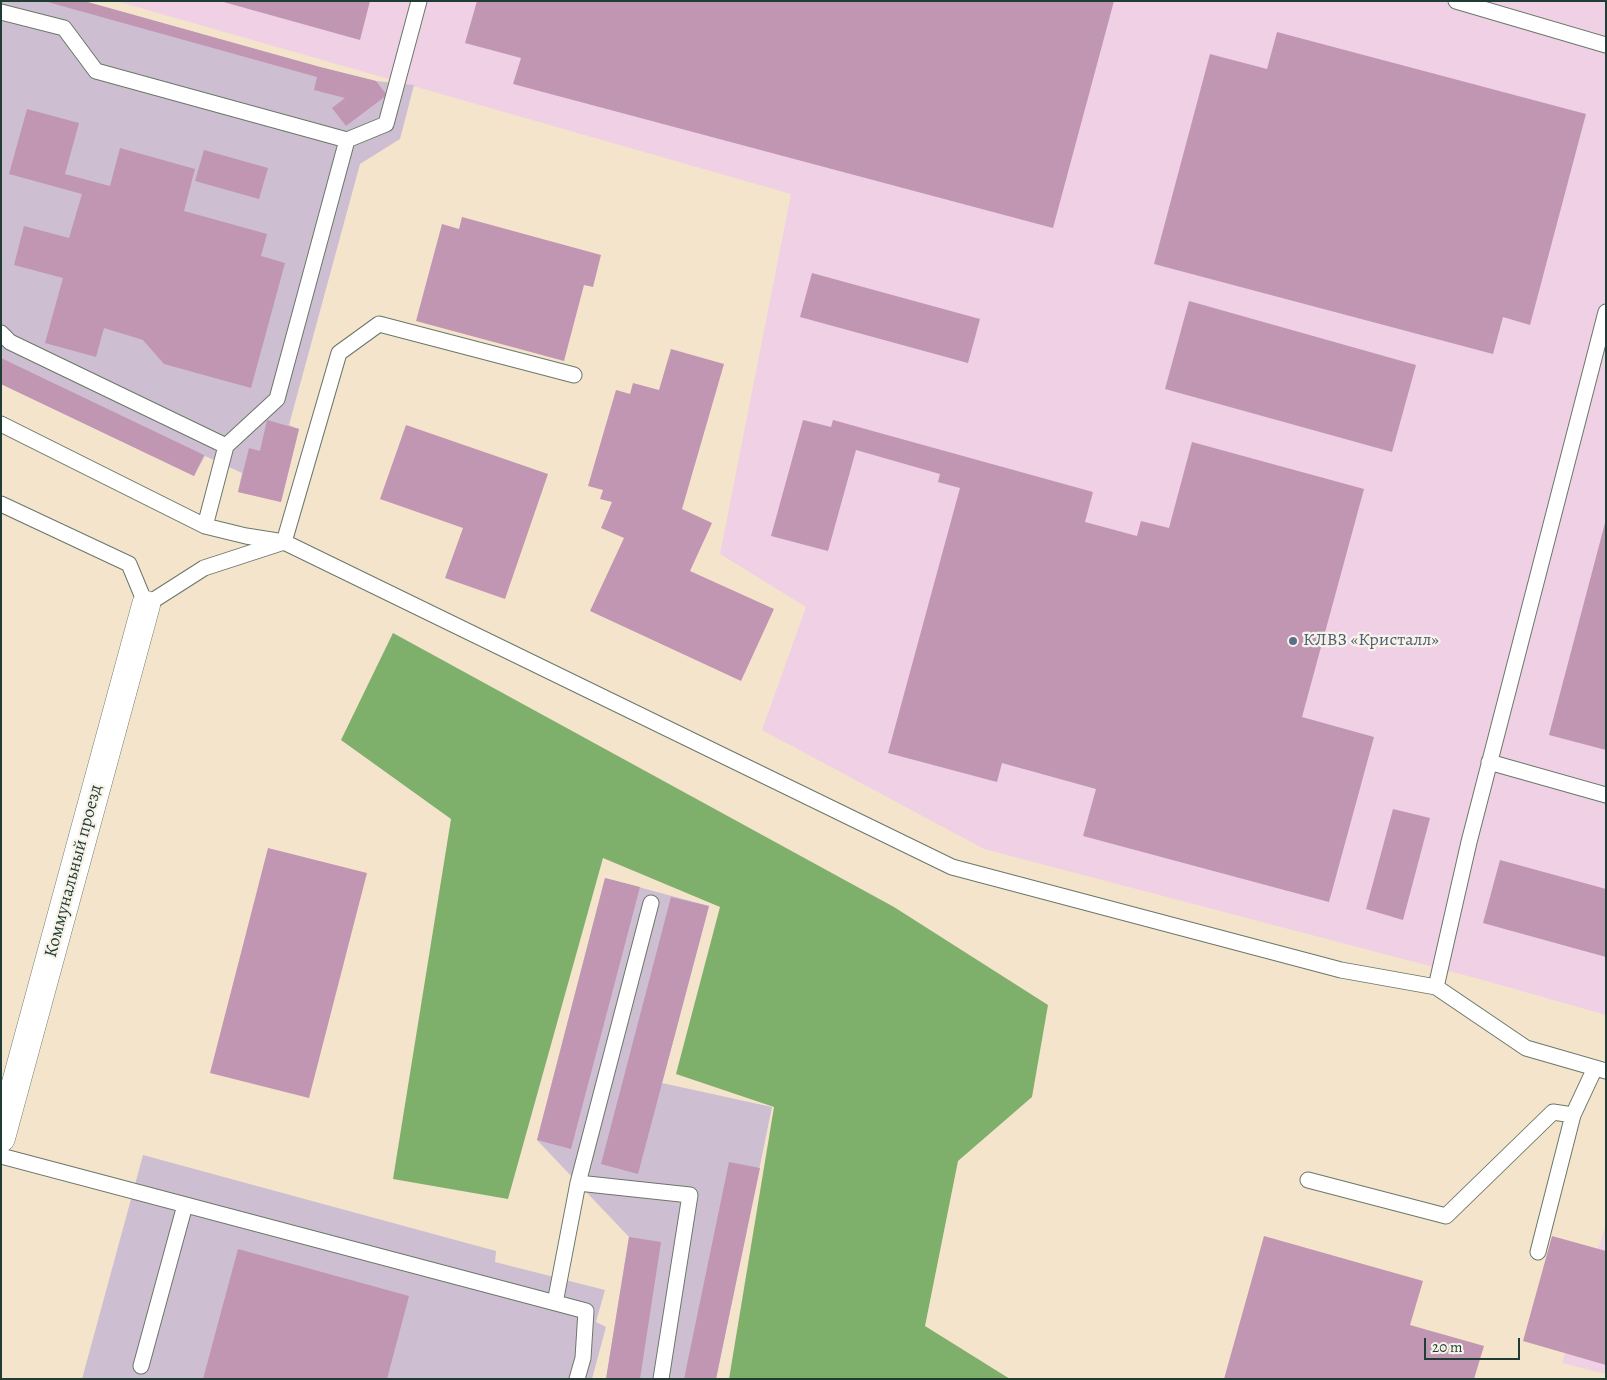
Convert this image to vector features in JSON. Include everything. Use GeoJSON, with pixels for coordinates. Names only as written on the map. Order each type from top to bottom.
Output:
{"type":"FeatureCollection","features":[{"type":"Feature","properties":{"kind":"street","name":"Коммунальный проезд"},"geometry":{"type":"LineString","coordinates":[[1,1138],[146,605]]}},
{"type":"Feature","properties":{"kind":"lane"},"geometry":{"type":"LineString","coordinates":[[1,12],[64,28],[96,71],[347,140],[386,124],[420,1]]}},
{"type":"Feature","properties":{"kind":"lane"},"geometry":{"type":"LineString","coordinates":[[1456,1],[1606,45]]}},
{"type":"Feature","properties":{"kind":"lane"},"geometry":{"type":"LineString","coordinates":[[205,526],[226,446],[277,400],[347,140]]}},
{"type":"Feature","properties":{"kind":"lane"},"geometry":{"type":"LineString","coordinates":[[1436,987],[1489,762],[1606,312]]}},
{"type":"Feature","properties":{"kind":"lane"},"geometry":{"type":"LineString","coordinates":[[284,542],[339,353],[378,324],[574,375]]}},
{"type":"Feature","properties":{"kind":"lane"},"geometry":{"type":"LineString","coordinates":[[1,333],[10,342],[226,446]]}},
{"type":"Feature","properties":{"kind":"lane"},"geometry":{"type":"LineString","coordinates":[[1,424],[205,526],[246,536],[284,542],[952,867],[1341,970],[1436,987],[1526,1048],[1600,1070],[1573,1115],[1538,1252]]}},
{"type":"Feature","properties":{"kind":"lane"},"geometry":{"type":"LineString","coordinates":[[1,504],[129,564],[146,605],[204,568],[284,542]]}},
{"type":"Feature","properties":{"kind":"lane"},"geometry":{"type":"LineString","coordinates":[[1489,762],[1606,795]]}},
{"type":"Feature","properties":{"kind":"lane"},"geometry":{"type":"LineString","coordinates":[[555,1303],[578,1183],[651,903]]}},
{"type":"Feature","properties":{"kind":"lane"},"geometry":{"type":"LineString","coordinates":[[1308,1180],[1446,1216],[1553,1112],[1573,1115]]}},
{"type":"Feature","properties":{"kind":"lane"},"geometry":{"type":"LineString","coordinates":[[1,1156],[586,1311],[583,1358],[577,1379]]}},
{"type":"Feature","properties":{"kind":"lane"},"geometry":{"type":"LineString","coordinates":[[578,1183],[690,1195],[662,1379]]}},
{"type":"Feature","properties":{"kind":"lane"},"geometry":{"type":"LineString","coordinates":[[141,1366],[185,1205]]}},
{"type":"Feature","properties":{"kind":"shaded area"},"geometry":{"type":"Polygon","coordinates":[[[1,1],[84,1],[320,67],[376,81],[414,85],[400,139],[360,164],[289,425],[299,429],[281,502],[238,492],[242,473],[205,456],[194,476],[1,384],[1,1]]]}},
{"type":"Feature","properties":{"kind":"shaded area"},"geometry":{"type":"Polygon","coordinates":[[[116,1],[1606,1],[1606,1015],[1483,980],[984,849],[762,730],[806,607],[720,554],[791,194],[116,1]]]}},
{"type":"Feature","properties":{"kind":"shaded area"},"geometry":{"type":"Polygon","coordinates":[[[605,878],[709,906],[662,1083],[772,1107],[716,1379],[606,1379],[629,1237],[537,1140],[605,878]]]}},
{"type":"Feature","properties":{"kind":"shaded area"},"geometry":{"type":"Polygon","coordinates":[[[143,1155],[496,1251],[495,1262],[605,1290],[596,1322],[606,1327],[592,1379],[82,1379],[143,1155]]]}},
{"type":"Feature","properties":{"kind":"shaded area"},"geometry":{"type":"Polygon","coordinates":[[[1606,1224],[1606,1374],[1562,1363],[1606,1224]]]}},
{"type":"Feature","properties":{"kind":"green space"},"geometry":{"type":"Polygon","coordinates":[[[393,633],[894,907],[1048,1005],[1032,1097],[958,1161],[925,1326],[1010,1379],[729,1379],[774,1107],[676,1074],[720,907],[603,858],[508,1199],[393,1179],[451,819],[341,740],[393,633]]]}},
{"type":"Feature","properties":{"kind":"building"},"geometry":{"type":"Polygon","coordinates":[[[44,1],[84,1],[376,81],[387,95],[346,126],[332,108],[345,98],[314,90],[317,77],[44,1]]]}},
{"type":"Feature","properties":{"kind":"building"},"geometry":{"type":"Polygon","coordinates":[[[220,1],[370,1],[360,40],[220,1]]]}},
{"type":"Feature","properties":{"kind":"building"},"geometry":{"type":"Polygon","coordinates":[[[477,1],[1114,1],[1053,228],[513,84],[521,58],[465,43],[477,1]]]}},
{"type":"Feature","properties":{"kind":"building"},"geometry":{"type":"Polygon","coordinates":[[[1277,32],[1586,114],[1530,325],[1503,317],[1493,354],[1154,264],[1210,54],[1267,69],[1277,32]]]}},
{"type":"Feature","properties":{"kind":"building"},"geometry":{"type":"Polygon","coordinates":[[[27,109],[79,123],[65,174],[110,186],[120,148],[195,169],[184,211],[267,234],[261,256],[285,263],[251,388],[164,364],[143,340],[104,328],[96,357],[45,343],[63,278],[14,265],[24,226],[69,238],[82,194],[9,174],[27,109]]]}},
{"type":"Feature","properties":{"kind":"building"},"geometry":{"type":"Polygon","coordinates":[[[204,150],[268,168],[259,199],[195,181],[204,150]]]}},
{"type":"Feature","properties":{"kind":"building"},"geometry":{"type":"Polygon","coordinates":[[[462,217],[601,255],[593,287],[584,285],[564,361],[416,321],[442,224],[459,229],[462,217]]]}},
{"type":"Feature","properties":{"kind":"building"},"geometry":{"type":"Polygon","coordinates":[[[812,273],[980,319],[968,363],[800,317],[812,273]]]}},
{"type":"Feature","properties":{"kind":"building"},"geometry":{"type":"Polygon","coordinates":[[[1189,301],[1416,365],[1392,452],[1165,389],[1189,301]]]}},
{"type":"Feature","properties":{"kind":"building"},"geometry":{"type":"Polygon","coordinates":[[[671,349],[724,364],[682,509],[712,523],[690,571],[774,609],[741,681],[590,611],[624,538],[601,528],[612,502],[600,499],[603,490],[588,486],[616,390],[630,394],[633,383],[659,390],[671,349]]]}},
{"type":"Feature","properties":{"kind":"building"},"geometry":{"type":"Polygon","coordinates":[[[1,358],[204,455],[194,476],[1,384],[1,358]]]}},
{"type":"Feature","properties":{"kind":"building"},"geometry":{"type":"Polygon","coordinates":[[[267,420],[299,429],[281,502],[238,492],[249,448],[260,451],[267,420]]]}},
{"type":"Feature","properties":{"kind":"building"},"geometry":{"type":"Polygon","coordinates":[[[803,420],[831,427],[833,420],[1093,492],[1085,522],[1137,536],[1141,521],[1169,528],[1192,442],[1364,489],[1302,717],[1374,737],[1329,902],[1083,836],[1096,789],[1002,763],[997,782],[888,753],[960,488],[938,482],[940,474],[856,450],[828,551],[771,536],[803,420]]]}},
{"type":"Feature","properties":{"kind":"building"},"geometry":{"type":"Polygon","coordinates":[[[406,425],[548,474],[505,599],[445,578],[463,528],[380,499],[406,425]]]}},
{"type":"Feature","properties":{"kind":"building"},"geometry":{"type":"Polygon","coordinates":[[[1606,523],[1606,750],[1549,735],[1606,523]]]}},
{"type":"Feature","properties":{"kind":"building"},"geometry":{"type":"Polygon","coordinates":[[[1393,809],[1430,818],[1403,920],[1366,909],[1393,809]]]}},
{"type":"Feature","properties":{"kind":"building"},"geometry":{"type":"Polygon","coordinates":[[[268,848],[367,873],[309,1098],[210,1073],[268,848]]]}},
{"type":"Feature","properties":{"kind":"building"},"geometry":{"type":"Polygon","coordinates":[[[1500,860],[1606,889],[1606,957],[1483,923],[1500,860]]]}},
{"type":"Feature","properties":{"kind":"building"},"geometry":{"type":"Polygon","coordinates":[[[605,878],[640,887],[571,1149],[537,1140],[605,878]]]}},
{"type":"Feature","properties":{"kind":"building"},"geometry":{"type":"Polygon","coordinates":[[[671,897],[709,906],[638,1174],[601,1164],[671,897]]]}},
{"type":"Feature","properties":{"kind":"building"},"geometry":{"type":"Polygon","coordinates":[[[729,1162],[760,1168],[716,1379],[684,1379],[729,1162]]]}},
{"type":"Feature","properties":{"kind":"building"},"geometry":{"type":"Polygon","coordinates":[[[1264,1236],[1423,1281],[1410,1325],[1484,1346],[1474,1379],[1224,1379],[1264,1236]]]}},
{"type":"Feature","properties":{"kind":"building"},"geometry":{"type":"Polygon","coordinates":[[[1552,1236],[1606,1251],[1606,1365],[1523,1341],[1552,1236]]]}},
{"type":"Feature","properties":{"kind":"building"},"geometry":{"type":"Polygon","coordinates":[[[629,1237],[661,1242],[640,1379],[606,1379],[629,1237]]]}},
{"type":"Feature","properties":{"kind":"building"},"geometry":{"type":"Polygon","coordinates":[[[238,1249],[409,1296],[387,1379],[203,1379],[238,1249]]]}},
{"type":"Feature","properties":{"kind":"place","name":"КЛВЗ «Кристалл»"},"geometry":{"type":"Point","coordinates":[1293,641]}}]}
